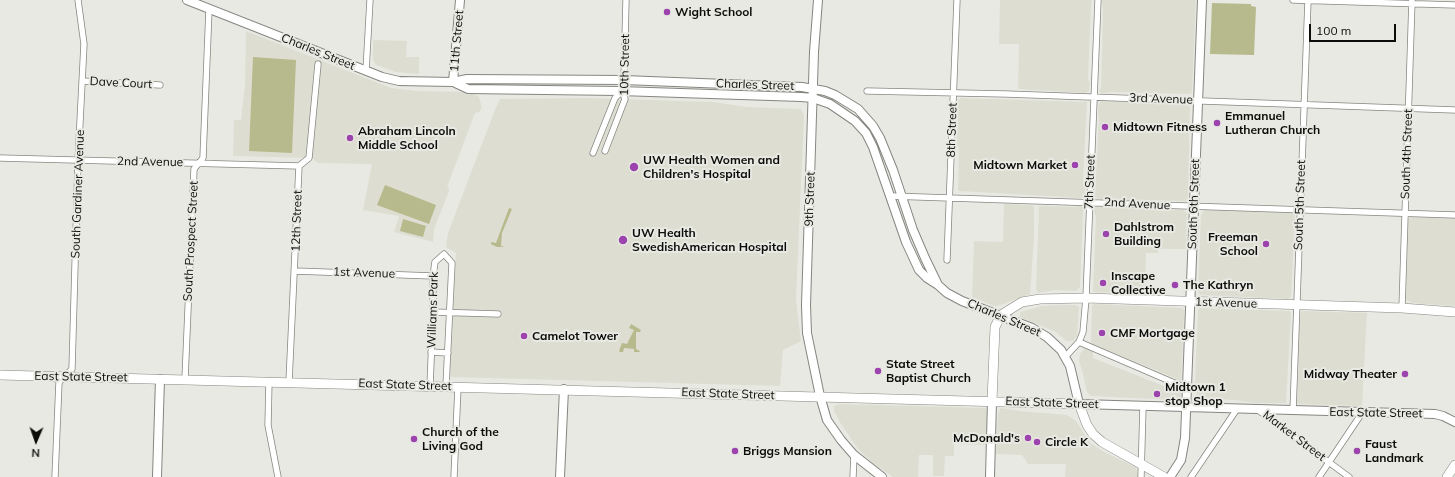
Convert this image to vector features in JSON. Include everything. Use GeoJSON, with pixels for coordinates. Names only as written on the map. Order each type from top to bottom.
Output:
{"type":"FeatureCollection","features":[{"type":"Feature","properties":{"kind":"main road","name":"Charles Street"},"geometry":{"type":"LineString","coordinates":[[187,0],[382,78],[399,81],[453,82],[468,78],[624,80],[795,86],[813,88],[835,95],[858,109],[866,117],[880,138],[918,243],[938,285]]}},
{"type":"Feature","properties":{"kind":"main road","name":"11th Street"},"geometry":{"type":"LineString","coordinates":[[453,82],[460,0]]}},
{"type":"Feature","properties":{"kind":"main road","name":"9th Street"},"geometry":{"type":"LineString","coordinates":[[818,0],[813,88],[806,305],[807,333],[820,396],[827,420],[840,440],[854,455],[882,477]]}},
{"type":"Feature","properties":{"kind":"main road","name":"South 6th Street"},"geometry":{"type":"LineString","coordinates":[[1170,477],[1181,460],[1185,438],[1202,0]]}},
{"type":"Feature","properties":{"kind":"main road","name":"Charles Street"},"geometry":{"type":"LineString","coordinates":[[453,82],[469,89],[622,91],[813,98],[839,109],[856,121],[866,133],[873,147],[906,242],[917,265],[927,278],[947,293],[1032,328],[1047,337],[1061,350],[1070,366],[1079,404]]}},
{"type":"Feature","properties":{"kind":"main road","name":"1st Avenue"},"geometry":{"type":"LineString","coordinates":[[1001,316],[1022,302],[1040,299],[1086,298],[1402,308],[1455,312]]}},
{"type":"Feature","properties":{"kind":"main road"},"geometry":{"type":"LineString","coordinates":[[990,477],[995,327],[1001,316]]}},
{"type":"Feature","properties":{"kind":"main road","name":"East State Street"},"geometry":{"type":"LineString","coordinates":[[0,375],[62,379],[269,381],[1435,414],[1455,422]]}},
{"type":"Feature","properties":{"kind":"main road"},"geometry":{"type":"LineString","coordinates":[[157,477],[160,379]]}},
{"type":"Feature","properties":{"kind":"main road"},"geometry":{"type":"LineString","coordinates":[[560,477],[564,389]]}},
{"type":"Feature","properties":{"kind":"main road"},"geometry":{"type":"LineString","coordinates":[[1079,404],[1087,425],[1093,434],[1102,442],[1142,463],[1164,477]]}},
{"type":"Feature","properties":{"kind":"main road"},"geometry":{"type":"LineString","coordinates":[[1447,477],[1455,465]]}},
{"type":"Feature","properties":{"kind":"street","name":"South Gardiner Avenue"},"geometry":{"type":"LineString","coordinates":[[62,379],[72,369],[78,161],[84,44],[78,0]]}},
{"type":"Feature","properties":{"kind":"street"},"geometry":{"type":"LineString","coordinates":[[366,71],[370,0]]}},
{"type":"Feature","properties":{"kind":"street","name":"10th Street"},"geometry":{"type":"LineString","coordinates":[[605,151],[625,99],[622,91],[624,80],[626,0]]}},
{"type":"Feature","properties":{"kind":"street","name":"8th Street"},"geometry":{"type":"LineString","coordinates":[[947,260],[957,0]]}},
{"type":"Feature","properties":{"kind":"street","name":"7th Street"},"geometry":{"type":"LineString","coordinates":[[1065,357],[1079,342],[1083,332],[1086,298],[1098,0]]}},
{"type":"Feature","properties":{"kind":"street"},"geometry":{"type":"LineString","coordinates":[[1293,0],[1412,2],[1455,5]]}},
{"type":"Feature","properties":{"kind":"street","name":"South 5th Street"},"geometry":{"type":"LineString","coordinates":[[1293,410],[1299,210],[1308,0]]}},
{"type":"Feature","properties":{"kind":"street","name":"South 4th Street"},"geometry":{"type":"LineString","coordinates":[[1402,308],[1412,2]]}},
{"type":"Feature","properties":{"kind":"street","name":"South Prospect Street"},"geometry":{"type":"LineString","coordinates":[[185,379],[194,169],[203,158],[209,9]]}},
{"type":"Feature","properties":{"kind":"street","name":"12th Street"},"geometry":{"type":"LineString","coordinates":[[289,382],[299,166],[308,158],[318,64]]}},
{"type":"Feature","properties":{"kind":"street","name":"Dave Court"},"geometry":{"type":"LineString","coordinates":[[82,81],[160,85]]}},
{"type":"Feature","properties":{"kind":"street"},"geometry":{"type":"LineString","coordinates":[[593,153],[615,98],[622,91]]}},
{"type":"Feature","properties":{"kind":"street","name":"3rd Avenue"},"geometry":{"type":"LineString","coordinates":[[867,91],[1198,100],[1455,110]]}},
{"type":"Feature","properties":{"kind":"street","name":"2nd Avenue"},"geometry":{"type":"LineString","coordinates":[[0,158],[299,166]]}},
{"type":"Feature","properties":{"kind":"street","name":"2nd Avenue"},"geometry":{"type":"LineString","coordinates":[[890,196],[1455,215]]}},
{"type":"Feature","properties":{"kind":"street","name":"Williams Park"},"geometry":{"type":"LineString","coordinates":[[430,386],[433,276],[435,262],[444,254],[452,263],[446,386]]}},
{"type":"Feature","properties":{"kind":"street","name":"1st Avenue"},"geometry":{"type":"LineString","coordinates":[[295,271],[433,276]]}},
{"type":"Feature","properties":{"kind":"street"},"geometry":{"type":"LineString","coordinates":[[433,312],[498,314]]}},
{"type":"Feature","properties":{"kind":"street"},"geometry":{"type":"LineString","coordinates":[[1079,342],[1186,388]]}},
{"type":"Feature","properties":{"kind":"street"},"geometry":{"type":"LineString","coordinates":[[431,352],[448,353]]}},
{"type":"Feature","properties":{"kind":"street"},"geometry":{"type":"LineString","coordinates":[[55,477],[62,379]]}},
{"type":"Feature","properties":{"kind":"street"},"geometry":{"type":"LineString","coordinates":[[269,381],[268,425],[278,477]]}},
{"type":"Feature","properties":{"kind":"street"},"geometry":{"type":"LineString","coordinates":[[454,477],[458,387]]}},
{"type":"Feature","properties":{"kind":"street"},"geometry":{"type":"LineString","coordinates":[[1142,477],[1143,406]]}},
{"type":"Feature","properties":{"kind":"street"},"geometry":{"type":"LineString","coordinates":[[1192,477],[1237,409]]}},
{"type":"Feature","properties":{"kind":"street","name":"Market Street"},"geometry":{"type":"LineString","coordinates":[[1258,410],[1349,477]]}},
{"type":"Feature","properties":{"kind":"street"},"geometry":{"type":"LineString","coordinates":[[1319,477],[1362,413]]}},
{"type":"Feature","properties":{"kind":"street"},"geometry":{"type":"LineString","coordinates":[[853,477],[854,455]]}},
{"type":"Feature","properties":{"kind":"shaded area"},"geometry":{"type":"Polygon","coordinates":[[[1000,0],[1092,0],[1088,79],[1090,83],[1089,91],[1085,93],[1018,89],[1019,44],[999,44],[1000,0]]]}},
{"type":"Feature","properties":{"kind":"shaded area"},"geometry":{"type":"Polygon","coordinates":[[[1102,0],[1196,0],[1191,94],[1109,92],[1101,94],[1099,91],[1101,87],[1102,0]]]}},
{"type":"Feature","properties":{"kind":"shaded area","name":"Abraham Lincoln Middle School"},"geometry":{"type":"Polygon","coordinates":[[[246,31],[391,88],[417,91],[470,92],[479,97],[482,108],[479,112],[475,113],[447,187],[449,188],[449,191],[434,229],[433,242],[394,232],[399,216],[363,210],[372,164],[318,163],[312,158],[233,156],[234,120],[241,120],[245,85],[246,31]]]}},
{"type":"Feature","properties":{"kind":"shaded area"},"geometry":{"type":"Polygon","coordinates":[[[373,40],[407,41],[406,57],[419,57],[419,74],[396,72],[376,65],[373,60],[373,40]]]}},
{"type":"Feature","properties":{"kind":"shaded area","name":"UW Health SwedishAmerican Hospital"},"geometry":{"type":"Polygon","coordinates":[[[587,98],[713,102],[747,107],[801,109],[804,115],[796,299],[801,341],[783,350],[780,386],[450,377],[456,253],[446,247],[448,233],[500,99],[587,98]]]}},
{"type":"Feature","properties":{"kind":"shaded area"},"geometry":{"type":"Polygon","coordinates":[[[961,98],[1087,102],[1083,182],[1085,186],[1085,195],[1081,198],[959,191],[959,148],[957,145],[958,100],[961,98]]]}},
{"type":"Feature","properties":{"kind":"shaded area"},"geometry":{"type":"Polygon","coordinates":[[[1102,101],[1190,106],[1188,197],[1186,201],[1100,199],[1095,197],[1099,117],[1098,107],[1099,103],[1102,101]]]}},
{"type":"Feature","properties":{"kind":"shaded area"},"geometry":{"type":"Polygon","coordinates":[[[1004,204],[1032,205],[1034,207],[1034,238],[1030,294],[998,306],[994,306],[972,297],[974,241],[1003,242],[1004,204]]]}},
{"type":"Feature","properties":{"kind":"shaded area"},"geometry":{"type":"Polygon","coordinates":[[[1080,205],[1084,208],[1080,287],[1076,291],[1055,290],[1038,293],[1036,289],[1039,207],[1076,207],[1080,205]]]}},
{"type":"Feature","properties":{"kind":"shaded area"},"geometry":{"type":"Polygon","coordinates":[[[1097,206],[1183,210],[1187,213],[1186,249],[1158,249],[1158,253],[1146,253],[1145,294],[1093,292],[1096,217],[1093,209],[1097,206]]]}},
{"type":"Feature","properties":{"kind":"shaded area"},"geometry":{"type":"Polygon","coordinates":[[[1204,210],[1292,212],[1295,214],[1291,297],[1288,299],[1201,295],[1198,292],[1201,215],[1204,210]]]}},
{"type":"Feature","properties":{"kind":"shaded area"},"geometry":{"type":"Polygon","coordinates":[[[1411,217],[1455,218],[1455,306],[1412,303],[1406,299],[1408,224],[1411,217]]]}},
{"type":"Feature","properties":{"kind":"shaded area"},"geometry":{"type":"Polygon","coordinates":[[[1094,304],[1182,308],[1184,310],[1184,314],[1181,381],[1176,382],[1175,378],[1091,344],[1092,306],[1094,304]]]}},
{"type":"Feature","properties":{"kind":"shaded area"},"geometry":{"type":"Polygon","coordinates":[[[1076,305],[1079,307],[1077,336],[1073,341],[1066,341],[1056,332],[1020,317],[1020,312],[1042,306],[1076,305]]]}},
{"type":"Feature","properties":{"kind":"shaded area"},"geometry":{"type":"Polygon","coordinates":[[[1199,308],[1289,311],[1291,313],[1286,403],[1255,403],[1202,398],[1198,396],[1194,390],[1199,308]]]}},
{"type":"Feature","properties":{"kind":"shaded area"},"geometry":{"type":"Polygon","coordinates":[[[1302,311],[1367,313],[1362,406],[1299,404],[1297,402],[1300,313],[1302,311]]]}},
{"type":"Feature","properties":{"kind":"shaded area"},"geometry":{"type":"Polygon","coordinates":[[[1086,346],[1093,351],[1093,358],[1174,390],[1178,388],[1181,391],[1181,397],[1176,400],[1091,396],[1087,392],[1079,361],[1080,354],[1086,346]]]}},
{"type":"Feature","properties":{"kind":"shaded area"},"geometry":{"type":"Polygon","coordinates":[[[839,404],[985,408],[987,410],[987,445],[954,444],[954,456],[945,456],[944,476],[933,476],[933,455],[919,455],[918,477],[893,477],[873,463],[858,449],[834,411],[834,406],[839,404]]]}},
{"type":"Feature","properties":{"kind":"shaded area"},"geometry":{"type":"Polygon","coordinates":[[[1001,408],[1067,415],[1076,421],[1090,443],[1106,453],[1136,467],[1138,477],[1065,477],[1066,464],[1028,464],[1022,455],[996,454],[998,413],[1001,408]]]}},
{"type":"Feature","properties":{"kind":"green space"},"geometry":{"type":"Polygon","coordinates":[[[1212,3],[1251,4],[1251,6],[1256,7],[1254,55],[1210,54],[1212,3]]]}},
{"type":"Feature","properties":{"kind":"green space"},"geometry":{"type":"Polygon","coordinates":[[[253,57],[296,60],[292,153],[249,151],[253,57]]]}},
{"type":"Feature","properties":{"kind":"green space"},"geometry":{"type":"Polygon","coordinates":[[[385,185],[436,205],[429,224],[377,205],[385,185]]]}},
{"type":"Feature","properties":{"kind":"green space"},"geometry":{"type":"Polygon","coordinates":[[[509,208],[512,209],[502,233],[501,246],[505,247],[497,247],[491,244],[491,242],[496,243],[509,208]]]}},
{"type":"Feature","properties":{"kind":"green space"},"geometry":{"type":"Polygon","coordinates":[[[403,219],[426,226],[423,237],[400,231],[403,219]]]}},
{"type":"Feature","properties":{"kind":"green space"},"geometry":{"type":"Polygon","coordinates":[[[631,324],[641,330],[640,332],[636,332],[636,349],[640,351],[634,352],[634,349],[624,348],[623,352],[620,352],[622,343],[627,344],[634,330],[629,328],[631,324]]]}},
{"type":"Feature","properties":{"kind":"place","name":"Wight School"},"geometry":{"type":"Point","coordinates":[667,12]}},
{"type":"Feature","properties":{"kind":"place","name":"Emmanuel Lutheran Church"},"geometry":{"type":"Point","coordinates":[1217,123]}},
{"type":"Feature","properties":{"kind":"place","name":"Midtown Fitness"},"geometry":{"type":"Point","coordinates":[1105,127]}},
{"type":"Feature","properties":{"kind":"place","name":"Abraham Lincoln Middle School"},"geometry":{"type":"Point","coordinates":[350,138]}},
{"type":"Feature","properties":{"kind":"place","name":"Midtown Market"},"geometry":{"type":"Point","coordinates":[1075,165]}},
{"type":"Feature","properties":{"kind":"place","name":"UW Health Women and Children's Hospital"},"geometry":{"type":"Point","coordinates":[634,167]}},
{"type":"Feature","properties":{"kind":"place","name":"Dahlstrom Building"},"geometry":{"type":"Point","coordinates":[1106,234]}},
{"type":"Feature","properties":{"kind":"place","name":"UW Health SwedishAmerican Hospital"},"geometry":{"type":"Point","coordinates":[623,240]}},
{"type":"Feature","properties":{"kind":"place","name":"Freeman School"},"geometry":{"type":"Point","coordinates":[1266,244]}},
{"type":"Feature","properties":{"kind":"place","name":"Inscape Collective"},"geometry":{"type":"Point","coordinates":[1103,283]}},
{"type":"Feature","properties":{"kind":"place","name":"The Kathryn"},"geometry":{"type":"Point","coordinates":[1175,285]}},
{"type":"Feature","properties":{"kind":"place","name":"CMF Mortgage"},"geometry":{"type":"Point","coordinates":[1102,333]}},
{"type":"Feature","properties":{"kind":"place","name":"Camelot Tower"},"geometry":{"type":"Point","coordinates":[524,336]}},
{"type":"Feature","properties":{"kind":"place","name":"State Street Baptist Church"},"geometry":{"type":"Point","coordinates":[878,371]}},
{"type":"Feature","properties":{"kind":"place","name":"Midway Theater"},"geometry":{"type":"Point","coordinates":[1405,374]}},
{"type":"Feature","properties":{"kind":"place","name":"Midtown 1 stop Shop"},"geometry":{"type":"Point","coordinates":[1157,394]}},
{"type":"Feature","properties":{"kind":"place","name":"McDonald's"},"geometry":{"type":"Point","coordinates":[1028,438]}},
{"type":"Feature","properties":{"kind":"place","name":"Church of the Living God"},"geometry":{"type":"Point","coordinates":[414,439]}},
{"type":"Feature","properties":{"kind":"place","name":"Circle K"},"geometry":{"type":"Point","coordinates":[1037,442]}},
{"type":"Feature","properties":{"kind":"place","name":"Briggs Mansion"},"geometry":{"type":"Point","coordinates":[735,451]}},
{"type":"Feature","properties":{"kind":"place","name":"Faust Landmark"},"geometry":{"type":"Point","coordinates":[1357,451]}}]}
